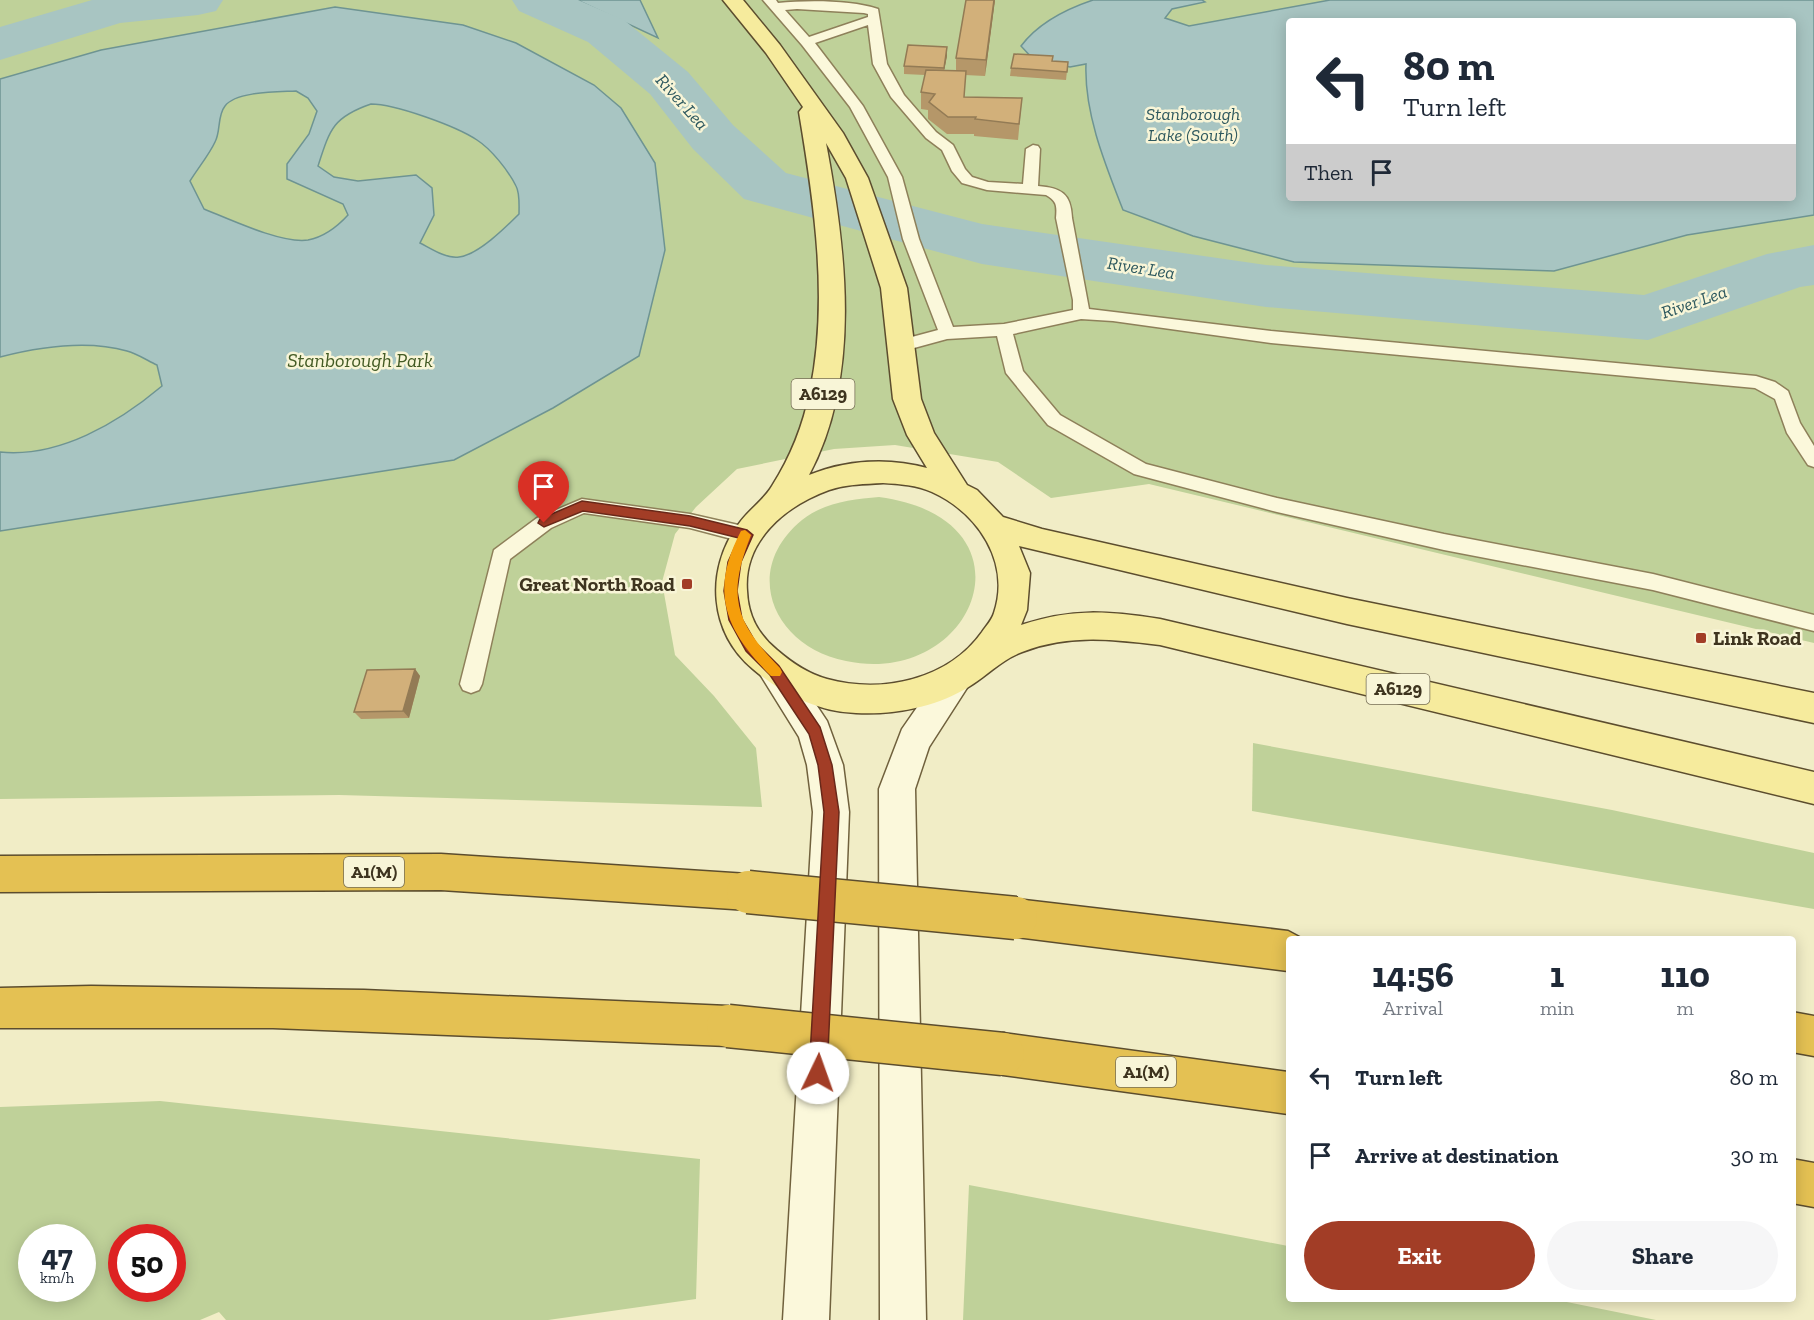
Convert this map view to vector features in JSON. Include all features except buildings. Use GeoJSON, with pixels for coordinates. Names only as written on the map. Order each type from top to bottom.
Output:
{"type":"FeatureCollection","features":[{"type":"Feature","properties":{"kind":"highway","name":"A1(M)"},"geometry":{"type":"LineString","coordinates":[[0,874],[441,872],[748,892],[1016,918],[1286,951]]}},
{"type":"Feature","properties":{"kind":"highway","name":"A1(M)"},"geometry":{"type":"LineString","coordinates":[[0,1008],[278,1007],[728,1026],[1003,1054],[1286,1093]]}},
{"type":"Feature","properties":{"kind":"highway"},"geometry":{"type":"LineString","coordinates":[[1796,1033],[1814,1036]]}},
{"type":"Feature","properties":{"kind":"highway"},"geometry":{"type":"LineString","coordinates":[[1796,1182],[1814,1185]]}},
{"type":"Feature","properties":{"kind":"main road","name":"A6129"},"geometry":{"type":"LineString","coordinates":[[733,0],[773,49],[835,138],[857,178],[894,288],[910,406],[921,435],[956,491]]}},
{"type":"Feature","properties":{"kind":"main road","name":"A6129"},"geometry":{"type":"LineString","coordinates":[[777,503],[794,475],[815,428],[827,374],[830,276],[821,172],[807,99]]}},
{"type":"Feature","properties":{"kind":"main road"},"geometry":{"type":"LineString","coordinates":[[806,1320],[831,812],[825,765],[815,732],[775,670],[751,647],[736,620],[730,591],[734,562],[747,535],[766,512],[777,503],[818,481],[846,473],[875,471],[904,473],[956,491],[978,507],[996,527],[1014,568],[1010,614],[914,740],[897,789],[903,1320]]}},
{"type":"Feature","properties":{"kind":"main road"},"geometry":{"type":"LineString","coordinates":[[996,527],[1042,540],[1347,610],[1814,708]]}},
{"type":"Feature","properties":{"kind":"main road","name":"A6129"},"geometry":{"type":"LineString","coordinates":[[970,666],[1017,639],[1068,627],[1101,624],[1160,632],[1814,788]]}},
{"type":"Feature","properties":{"kind":"main road"},"geometry":{"type":"LineString","coordinates":[[775,670],[807,688],[844,699],[883,700],[922,692],[970,666]]}},
{"type":"Feature","properties":{"kind":"lane"},"geometry":{"type":"LineString","coordinates":[[772,3],[866,9],[874,12],[880,64],[898,97],[931,135],[948,148],[959,171],[967,180],[987,186],[1049,191],[1059,196],[1064,205],[1082,314]]}},
{"type":"Feature","properties":{"kind":"lane"},"geometry":{"type":"LineString","coordinates":[[772,3],[807,42],[856,106],[895,177],[911,239],[947,333]]}},
{"type":"Feature","properties":{"kind":"lane"},"geometry":{"type":"LineString","coordinates":[[807,42],[836,30],[874,19]]}},
{"type":"Feature","properties":{"kind":"lane"},"geometry":{"type":"LineString","coordinates":[[1030,190],[1033,149]]}},
{"type":"Feature","properties":{"kind":"lane"},"geometry":{"type":"LineString","coordinates":[[903,345],[947,333],[1004,330],[1082,314],[1271,337],[1756,382],[1776,387],[1785,399],[1795,431],[1814,460]]}},
{"type":"Feature","properties":{"kind":"lane"},"geometry":{"type":"LineString","coordinates":[[1004,330],[1015,373],[1054,420],[1141,469],[1277,505],[1444,542],[1653,582],[1814,623]]}},
{"type":"Feature","properties":{"kind":"lane"},"geometry":{"type":"LineString","coordinates":[[471,684],[501,555],[544,523],[582,506],[690,521],[747,535]]}},
{"type":"Feature","properties":{"kind":"green space","name":"Stanborough Park"},"geometry":{"type":"Polygon","coordinates":[[[0,0],[1814,0],[1814,643],[1149,484],[1051,498],[998,462],[895,445],[834,449],[737,469],[696,507],[675,534],[662,582],[675,655],[714,696],[756,748],[762,807],[339,795],[0,799],[0,0]]]}},
{"type":"Feature","properties":{"kind":"green space"},"geometry":{"type":"Polygon","coordinates":[[[879,497],[930,511],[961,536],[974,566],[972,597],[957,627],[929,650],[891,663],[846,661],[821,653],[800,640],[784,624],[774,604],[770,583],[773,562],[783,540],[810,514],[838,503],[879,497]]]}},
{"type":"Feature","properties":{"kind":"green space"},"geometry":{"type":"Polygon","coordinates":[[[1253,743],[1612,810],[1814,853],[1814,909],[1252,811],[1253,743]]]}},
{"type":"Feature","properties":{"kind":"green space"},"geometry":{"type":"Polygon","coordinates":[[[160,1101],[700,1159],[696,1299],[548,1320],[226,1320],[219,1312],[200,1320],[0,1320],[0,1107],[160,1101]]]}},
{"type":"Feature","properties":{"kind":"green space"},"geometry":{"type":"Polygon","coordinates":[[[969,1185],[1286,1246],[1286,1302],[1567,1302],[1656,1320],[963,1320],[969,1185]]]}},
{"type":"Feature","properties":{"kind":"water"},"geometry":{"type":"Polygon","coordinates":[[[577,0],[640,0],[658,38],[577,0]]]}},
{"type":"Feature","properties":{"kind":"water","name":"Stanborough Lake (South)"},"geometry":{"type":"Polygon","coordinates":[[[1093,0],[1202,0],[1205,2],[1172,9],[1165,18],[1189,26],[1330,0],[1814,0],[1814,215],[1687,235],[1554,271],[1294,262],[1193,236],[1123,210],[1092,120],[1088,101],[1086,64],[1070,67],[1034,60],[1021,46],[1036,30],[1063,12],[1093,0]]]}},
{"type":"Feature","properties":{"kind":"water"},"geometry":{"type":"Polygon","coordinates":[[[335,7],[463,25],[516,43],[594,85],[621,108],[655,163],[665,250],[639,356],[553,408],[454,460],[0,531],[0,452],[22,452],[66,444],[107,425],[162,386],[157,365],[131,352],[112,348],[64,346],[0,357],[0,79],[101,50],[335,7]],[[296,91],[238,97],[225,106],[215,142],[190,181],[204,209],[270,235],[297,240],[314,239],[325,234],[348,215],[343,204],[287,179],[287,164],[309,134],[317,111],[308,98],[296,91]],[[371,104],[348,114],[335,126],[318,166],[334,177],[358,181],[416,175],[432,188],[434,215],[420,243],[449,256],[466,255],[491,240],[519,214],[519,196],[516,186],[499,160],[482,144],[455,128],[425,117],[371,104]]]}},
{"type":"Feature","properties":{"kind":"waterway","name":"River Lea"},"geometry":{"type":"LineString","coordinates":[[0,44],[115,9],[198,0]]}},
{"type":"Feature","properties":{"kind":"waterway","name":"River Lea"},"geometry":{"type":"LineString","coordinates":[[537,0],[606,31],[669,83],[713,137],[765,186],[982,244],[1266,286],[1648,318],[1790,268],[1814,265]]}},
{"type":"Feature","properties":{"kind":"slow traffic"},"geometry":{"type":"LineString","coordinates":[[745,535],[747,535],[734,562],[730,591],[736,620],[751,647],[775,672]]}},
{"type":"Feature","properties":{"kind":"place","name":"Great North Road"},"geometry":{"type":"Point","coordinates":[687,584]}},
{"type":"Feature","properties":{"kind":"place","name":"Link Road"},"geometry":{"type":"Point","coordinates":[1701,638]}},
{"type":"Feature","properties":{"kind":"route"},"geometry":{"type":"LineString","coordinates":[[544,523],[582,506],[702,523],[747,535],[734,562],[730,591],[736,620],[751,647],[775,670],[815,732],[825,765],[831,812],[818,1073]]}}]}
